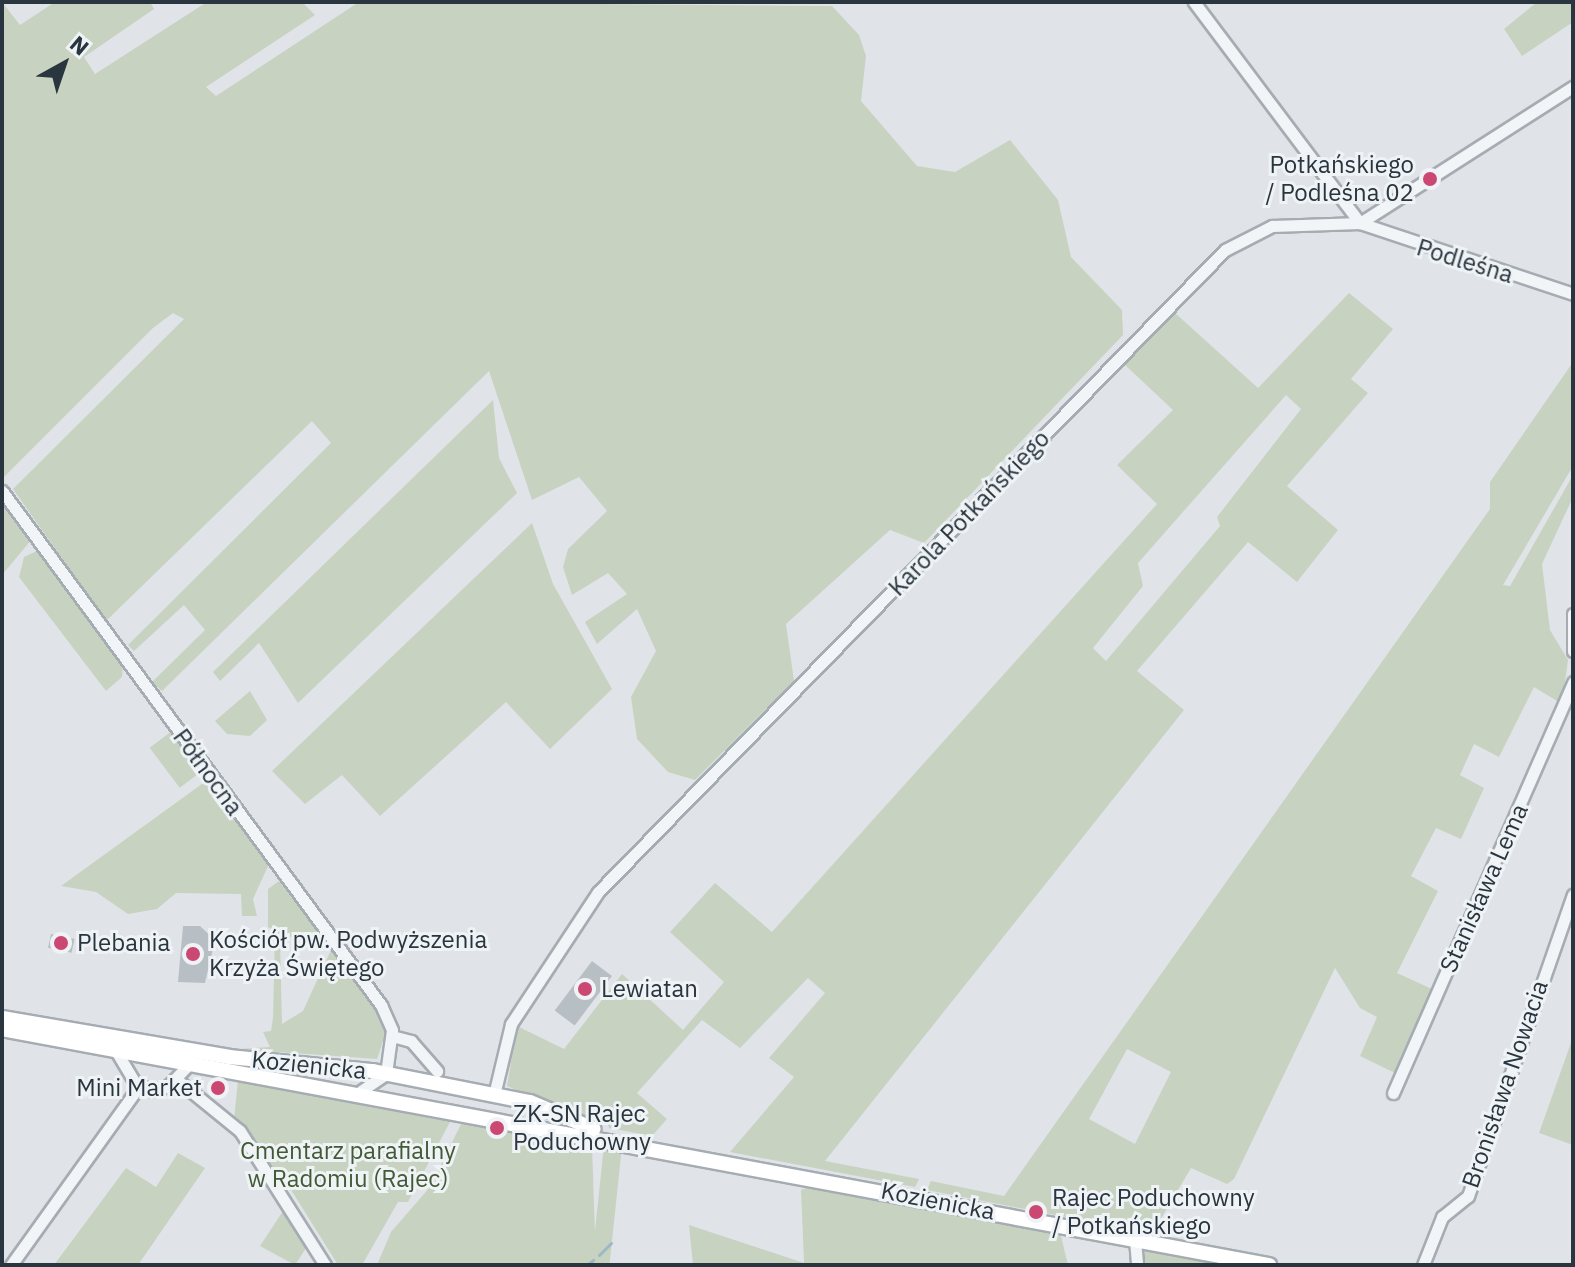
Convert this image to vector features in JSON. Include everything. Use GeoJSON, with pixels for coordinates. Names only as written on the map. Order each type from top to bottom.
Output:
{"type":"FeatureCollection","features":[{"type":"Feature","properties":{"kind":"main road","name":"Kozienicka"},"geometry":{"type":"LineString","coordinates":[[2,1018],[153,1046],[383,1069],[418,1080],[477,1091]]}},
{"type":"Feature","properties":{"kind":"main road","name":"Kozienicka"},"geometry":{"type":"LineString","coordinates":[[2,1029],[115,1051],[133,1059],[191,1062],[414,1102],[488,1105],[530,1102],[608,1137]]}},
{"type":"Feature","properties":{"kind":"main road"},"geometry":{"type":"LineString","coordinates":[[414,1102],[408,1091],[418,1080]]}},
{"type":"Feature","properties":{"kind":"main road"},"geometry":{"type":"LineString","coordinates":[[477,1091],[488,1105]]}},
{"type":"Feature","properties":{"kind":"main road","name":"Kozienicka"},"geometry":{"type":"LineString","coordinates":[[488,1105],[608,1137],[1269,1265]]}},
{"type":"Feature","properties":{"kind":"street"},"geometry":{"type":"LineString","coordinates":[[1194,2],[1360,223]]}},
{"type":"Feature","properties":{"kind":"street","name":"Karola Potkańskiego"},"geometry":{"type":"LineString","coordinates":[[488,1105],[511,1024],[598,892],[1215,259],[1263,228],[1360,223],[1573,87]]}},
{"type":"Feature","properties":{"kind":"street","name":"Podleśna"},"geometry":{"type":"LineString","coordinates":[[1360,223],[1573,294]]}},
{"type":"Feature","properties":{"kind":"street","name":"Północna"},"geometry":{"type":"LineString","coordinates":[[2,491],[381,1005],[392,1036],[383,1069]]}},
{"type":"Feature","properties":{"kind":"street"},"geometry":{"type":"LineString","coordinates":[[1573,614],[1573,651]]}},
{"type":"Feature","properties":{"kind":"street","name":"Stanisława Lema"},"geometry":{"type":"LineString","coordinates":[[1393,1093],[1573,682]]}},
{"type":"Feature","properties":{"kind":"street","name":"Bronisława Nowacia"},"geometry":{"type":"LineString","coordinates":[[1423,1265],[1442,1217],[1468,1196],[1573,895]]}},
{"type":"Feature","properties":{"kind":"street"},"geometry":{"type":"LineString","coordinates":[[392,1036],[411,1041],[437,1071]]}},
{"type":"Feature","properties":{"kind":"street"},"geometry":{"type":"LineString","coordinates":[[11,1265],[139,1086],[133,1059],[153,1046]]}},
{"type":"Feature","properties":{"kind":"street"},"geometry":{"type":"LineString","coordinates":[[139,1086],[158,1090],[176,1079],[191,1062]]}},
{"type":"Feature","properties":{"kind":"street"},"geometry":{"type":"LineString","coordinates":[[361,1091],[383,1069]]}},
{"type":"Feature","properties":{"kind":"street"},"geometry":{"type":"LineString","coordinates":[[477,1091],[498,1072]]}},
{"type":"Feature","properties":{"kind":"street"},"geometry":{"type":"LineString","coordinates":[[176,1079],[240,1131],[325,1265]]}},
{"type":"Feature","properties":{"kind":"street"},"geometry":{"type":"LineString","coordinates":[[1135,1240],[1137,1265]]}},
{"type":"Feature","properties":{"kind":"green space"},"geometry":{"type":"Polygon","coordinates":[[[2,2],[20,25],[55,2],[150,2],[154,9],[84,57],[95,74],[207,2],[302,2],[315,15],[206,87],[216,96],[359,2],[832,6],[859,35],[866,56],[861,101],[917,166],[955,172],[1010,140],[1058,200],[1071,257],[1122,310],[1123,335],[924,543],[890,530],[786,624],[794,681],[695,780],[668,772],[637,739],[631,697],[656,651],[637,609],[597,644],[585,622],[627,594],[608,573],[572,595],[563,567],[568,549],[607,511],[579,477],[532,500],[489,371],[162,691],[152,682],[205,630],[184,605],[134,651],[128,645],[331,443],[312,421],[106,621],[13,489],[184,319],[173,313],[153,328],[4,477],[2,2]]]}},
{"type":"Feature","properties":{"kind":"green space"},"geometry":{"type":"Polygon","coordinates":[[[1537,2],[1573,2],[1573,22],[1522,56],[1504,29],[1537,2]]]}},
{"type":"Feature","properties":{"kind":"green space"},"geometry":{"type":"Polygon","coordinates":[[[1349,293],[1393,329],[1351,379],[1368,393],[1287,486],[1338,530],[1297,582],[1248,542],[1137,671],[1184,710],[825,1161],[919,1179],[915,1187],[730,1152],[794,1077],[769,1058],[825,993],[808,978],[740,1048],[702,1020],[637,1093],[667,1119],[652,1136],[609,1128],[605,1115],[595,1124],[507,1086],[517,1026],[564,1049],[622,974],[683,1030],[724,982],[670,932],[715,883],[772,932],[1157,504],[1117,465],[1173,410],[1124,364],[1174,312],[1258,388],[1349,293]],[[1286,395],[1138,563],[1143,586],[1093,648],[1106,661],[1220,526],[1217,517],[1301,409],[1286,395]]]}},
{"type":"Feature","properties":{"kind":"green space"},"geometry":{"type":"Polygon","coordinates":[[[1573,362],[1573,466],[1503,585],[1510,586],[1573,475],[1573,497],[1542,564],[1550,630],[1568,660],[1562,704],[1534,687],[1499,757],[1474,744],[1460,775],[1484,788],[1461,839],[1436,828],[1411,876],[1438,891],[1397,973],[1432,989],[1399,1075],[1360,1056],[1377,1017],[1360,1008],[1335,968],[1234,1179],[1227,1184],[1191,1168],[1159,1222],[1175,1226],[1168,1237],[927,1190],[931,1181],[1004,1196],[1490,509],[1490,482],[1573,362]],[[1127,1049],[1089,1119],[1135,1144],[1171,1072],[1127,1049]]]}},
{"type":"Feature","properties":{"kind":"green space"},"geometry":{"type":"Polygon","coordinates":[[[493,400],[499,458],[517,493],[298,703],[259,643],[220,681],[213,672],[493,400]]]}},
{"type":"Feature","properties":{"kind":"green space"},"geometry":{"type":"Polygon","coordinates":[[[2,499],[32,539],[2,575],[2,499]]]}},
{"type":"Feature","properties":{"kind":"green space"},"geometry":{"type":"Polygon","coordinates":[[[532,523],[553,584],[612,689],[550,749],[506,702],[380,816],[342,775],[305,804],[272,771],[532,523]]]}},
{"type":"Feature","properties":{"kind":"green space"},"geometry":{"type":"Polygon","coordinates":[[[39,550],[123,664],[122,677],[106,691],[19,577],[24,557],[39,550]]]}},
{"type":"Feature","properties":{"kind":"green space"},"geometry":{"type":"Polygon","coordinates":[[[250,691],[267,720],[250,736],[227,734],[215,721],[250,691]]]}},
{"type":"Feature","properties":{"kind":"green space"},"geometry":{"type":"Polygon","coordinates":[[[172,731],[202,771],[180,788],[150,748],[172,731]]]}},
{"type":"Feature","properties":{"kind":"green space"},"geometry":{"type":"Polygon","coordinates":[[[206,781],[269,864],[253,899],[257,916],[242,916],[241,894],[176,893],[157,909],[128,914],[96,892],[61,886],[206,781]]]}},
{"type":"Feature","properties":{"kind":"green space"},"geometry":{"type":"Polygon","coordinates":[[[279,881],[325,940],[315,933],[280,939],[282,1024],[303,1011],[331,950],[380,1012],[387,1029],[377,1059],[238,1049],[270,1047],[263,1032],[271,1031],[273,1018],[275,931],[268,927],[268,889],[279,881]]]}},
{"type":"Feature","properties":{"kind":"green space"},"geometry":{"type":"Polygon","coordinates":[[[1573,1037],[1573,1145],[1539,1133],[1573,1037]]]}},
{"type":"Feature","properties":{"kind":"green space","name":"Cmentarz parafialny w Radomiu (Rajec)"},"geometry":{"type":"Polygon","coordinates":[[[238,1080],[452,1118],[408,1202],[398,1202],[362,1265],[338,1265],[288,1185],[275,1185],[234,1120],[238,1080]]]}},
{"type":"Feature","properties":{"kind":"green space"},"geometry":{"type":"Polygon","coordinates":[[[463,1120],[592,1145],[596,1265],[377,1265],[391,1232],[430,1187],[463,1120]]]}},
{"type":"Feature","properties":{"kind":"green space"},"geometry":{"type":"Polygon","coordinates":[[[604,1145],[622,1147],[609,1265],[591,1264],[604,1145]]]}},
{"type":"Feature","properties":{"kind":"green space"},"geometry":{"type":"Polygon","coordinates":[[[178,1153],[205,1168],[138,1265],[54,1265],[126,1168],[156,1187],[178,1153]]]}},
{"type":"Feature","properties":{"kind":"green space"},"geometry":{"type":"Polygon","coordinates":[[[817,1184],[1061,1236],[1068,1265],[693,1265],[689,1225],[804,1263],[801,1190],[817,1184]]]}},
{"type":"Feature","properties":{"kind":"green space"},"geometry":{"type":"Polygon","coordinates":[[[285,1208],[308,1245],[295,1265],[260,1246],[285,1208]]]}},
{"type":"Feature","properties":{"kind":"green space"},"geometry":{"type":"Polygon","coordinates":[[[1143,1246],[1193,1259],[1227,1265],[1142,1265],[1143,1246]]]}},
{"type":"Feature","properties":{"kind":"building","name":"Kościół pw. Podwyższenia Krzyża Świętego"},"geometry":{"type":"Polygon","coordinates":[[[183,926],[200,926],[215,940],[205,983],[178,982],[183,926]]]}},
{"type":"Feature","properties":{"kind":"building","name":"Plebania"},"geometry":{"type":"Polygon","coordinates":[[[51,934],[74,939],[72,953],[48,948],[51,934]]]}},
{"type":"Feature","properties":{"kind":"building","name":"Lewiatan"},"geometry":{"type":"Polygon","coordinates":[[[592,961],[612,976],[575,1026],[555,1011],[592,961]]]}},
{"type":"Feature","properties":{"kind":"waterway"},"geometry":{"type":"LineString","coordinates":[[599,1255],[611,1243]]}},
{"type":"Feature","properties":{"kind":"waterway"},"geometry":{"type":"LineString","coordinates":[[587,1265],[593,1260]]}},
{"type":"Feature","properties":{"kind":"place","name":"Potkańskiego / Podleśna 02"},"geometry":{"type":"Point","coordinates":[1430,179]}},
{"type":"Feature","properties":{"kind":"place","name":"Plebania"},"geometry":{"type":"Point","coordinates":[61,943]}},
{"type":"Feature","properties":{"kind":"place","name":"Kościół pw. Podwyższenia Krzyża Świętego"},"geometry":{"type":"Point","coordinates":[193,954]}},
{"type":"Feature","properties":{"kind":"place","name":"Lewiatan"},"geometry":{"type":"Point","coordinates":[585,989]}},
{"type":"Feature","properties":{"kind":"place","name":"Mini Market"},"geometry":{"type":"Point","coordinates":[218,1088]}},
{"type":"Feature","properties":{"kind":"place","name":"ZK-SN Rajec Poduchowny"},"geometry":{"type":"Point","coordinates":[497,1128]}},
{"type":"Feature","properties":{"kind":"place","name":"Rajec Poduchowny / Potkańskiego"},"geometry":{"type":"Point","coordinates":[1036,1212]}}]}
